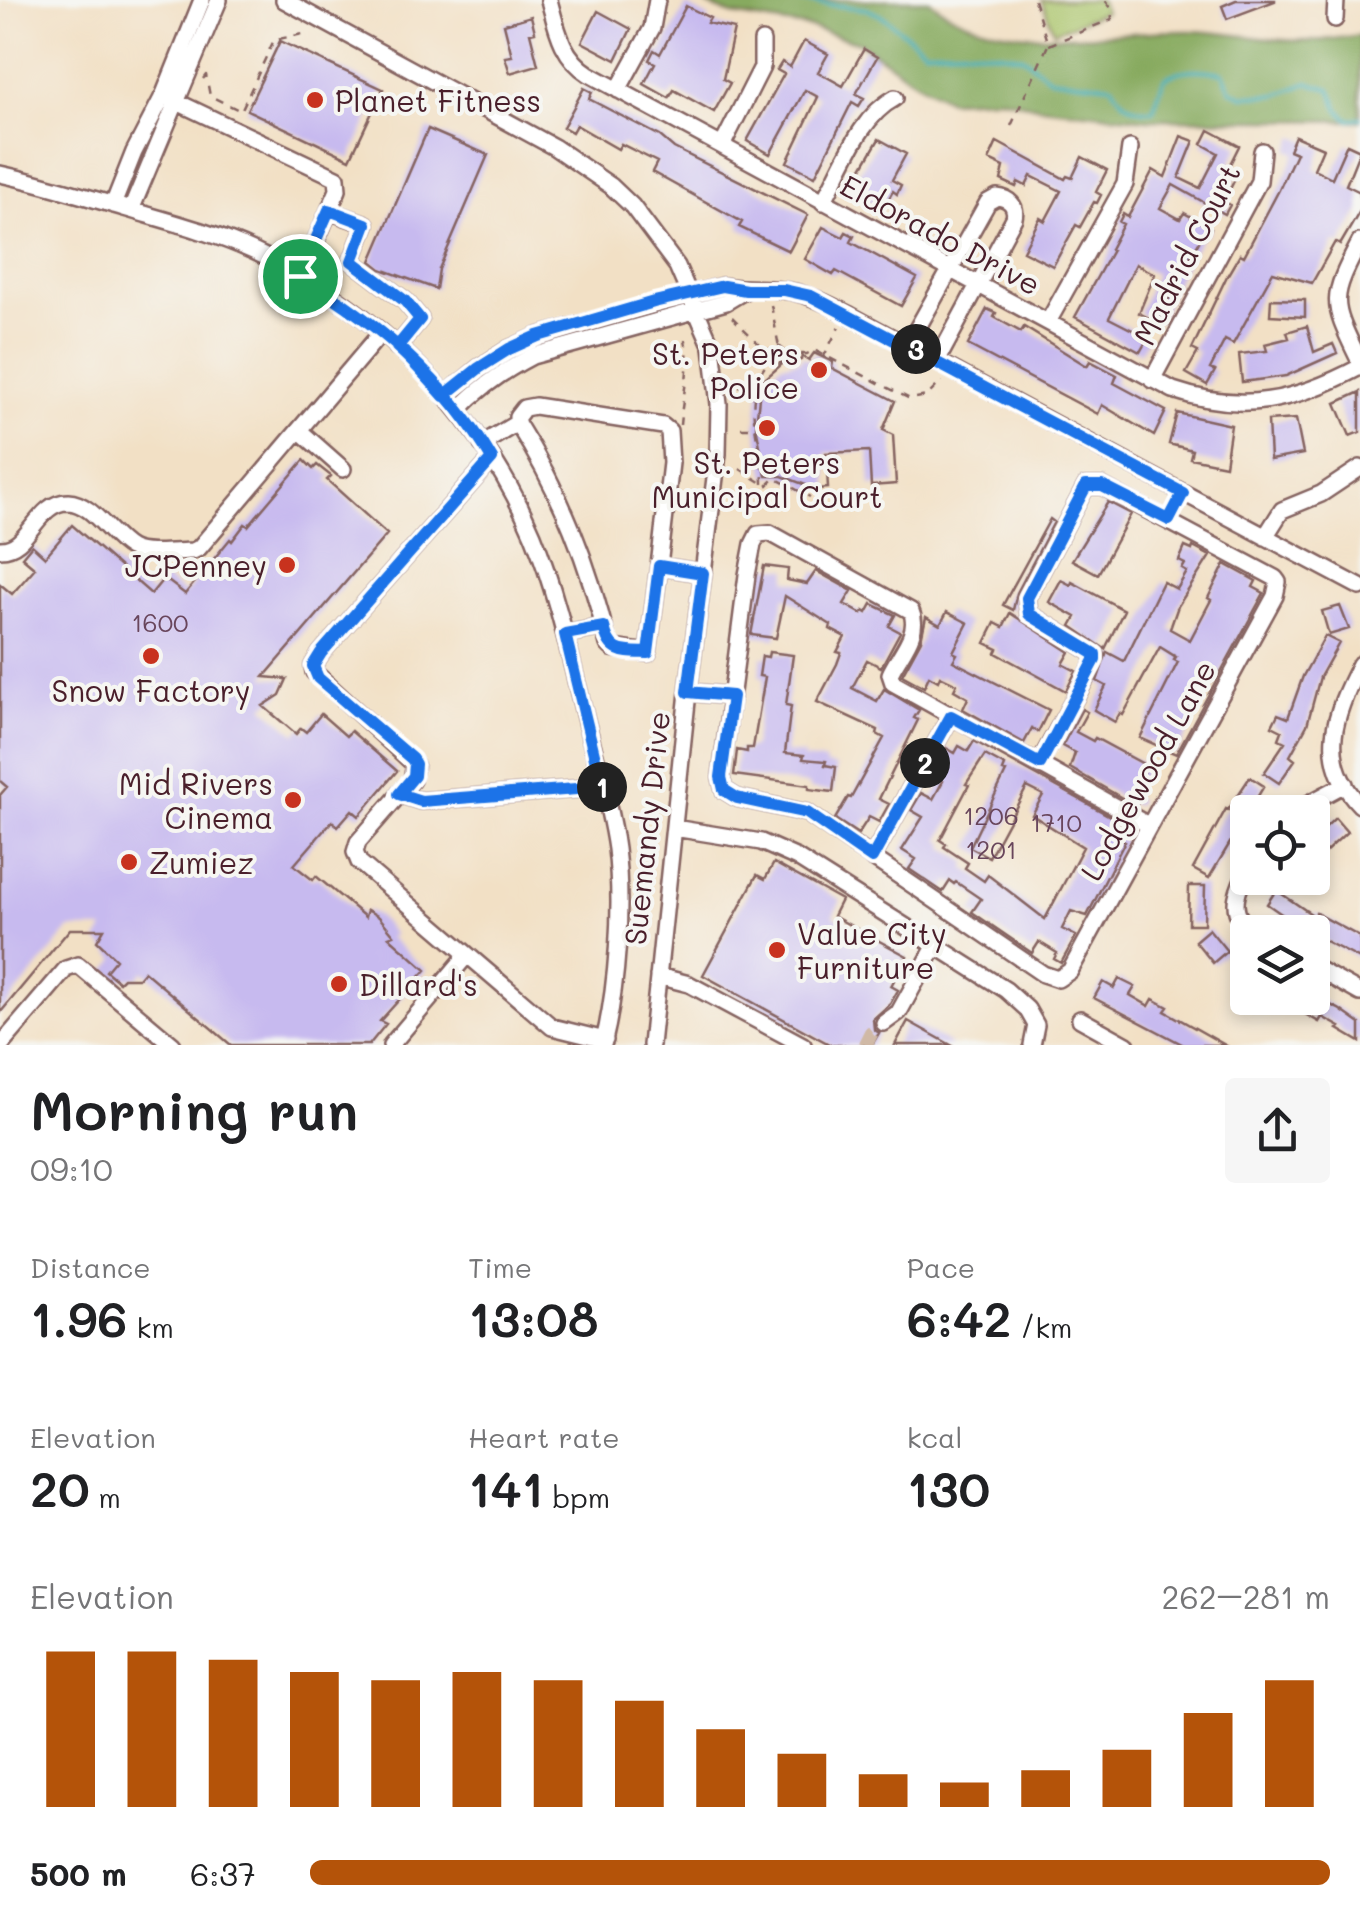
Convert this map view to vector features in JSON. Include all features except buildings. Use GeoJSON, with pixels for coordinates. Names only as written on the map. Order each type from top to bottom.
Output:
{"type":"FeatureCollection","features":[{"type":"Feature","properties":{"kind":"street"},"geometry":{"type":"LineString","coordinates":[[113,205],[202,0]]}},
{"type":"Feature","properties":{"kind":"street"},"geometry":{"type":"LineString","coordinates":[[131,210],[218,0]]}},
{"type":"Feature","properties":{"kind":"street","name":"Suemandy Drive"},"geometry":{"type":"LineString","coordinates":[[284,0],[554,147],[597,175],[626,199],[677,266],[712,348],[720,404],[718,454],[650,1045]]}},
{"type":"Feature","properties":{"kind":"street","name":"Eldorado Drive"},"geometry":{"type":"LineString","coordinates":[[549,0],[561,43],[575,65],[1152,380],[1191,396],[1252,403],[1293,397],[1360,364]]}},
{"type":"Feature","properties":{"kind":"street"},"geometry":{"type":"LineString","coordinates":[[618,90],[652,28],[657,0]]}},
{"type":"Feature","properties":{"kind":"street"},"geometry":{"type":"LineString","coordinates":[[1335,19],[1336,0]]}},
{"type":"Feature","properties":{"kind":"street"},"geometry":{"type":"LineString","coordinates":[[722,146],[762,67],[762,41]]}},
{"type":"Feature","properties":{"kind":"street"},"geometry":{"type":"LineString","coordinates":[[824,202],[870,118],[882,104],[895,98]]}},
{"type":"Feature","properties":{"kind":"street"},"geometry":{"type":"LineString","coordinates":[[175,102],[337,178],[338,190],[300,276]]}},
{"type":"Feature","properties":{"kind":"street"},"geometry":{"type":"LineString","coordinates":[[1048,322],[1125,184],[1130,148]]}},
{"type":"Feature","properties":{"kind":"street","name":"Madrid Court"},"geometry":{"type":"LineString","coordinates":[[1152,380],[1259,181],[1262,151]]}},
{"type":"Feature","properties":{"kind":"street"},"geometry":{"type":"LineString","coordinates":[[0,174],[211,234],[300,276],[335,296],[381,332],[458,410],[482,444],[492,459],[532,534],[565,634],[616,849],[618,894],[604,1042],[552,1027],[356,856],[361,838],[414,776],[415,764],[318,678],[313,666],[492,459]]}},
{"type":"Feature","properties":{"kind":"street"},"geometry":{"type":"LineString","coordinates":[[908,345],[988,202],[997,197],[1010,202],[1015,209],[1014,218],[937,361]]}},
{"type":"Feature","properties":{"kind":"street"},"geometry":{"type":"LineString","coordinates":[[329,210],[366,224],[352,261],[405,301],[420,319],[397,347]]}},
{"type":"Feature","properties":{"kind":"street"},"geometry":{"type":"LineString","coordinates":[[1360,242],[1338,283],[1336,304],[1360,364]]}},
{"type":"Feature","properties":{"kind":"street"},"geometry":{"type":"LineString","coordinates":[[444,396],[479,368],[538,336],[693,301],[726,302],[746,290],[784,290],[811,296],[908,345],[1360,587]]}},
{"type":"Feature","properties":{"kind":"street"},"geometry":{"type":"LineString","coordinates":[[458,410],[505,370],[532,356],[693,301]]}},
{"type":"Feature","properties":{"kind":"street"},"geometry":{"type":"LineString","coordinates":[[0,549],[16,544],[50,508],[67,502],[87,510],[130,548],[193,551],[300,432],[381,332]]}},
{"type":"Feature","properties":{"kind":"street"},"geometry":{"type":"LineString","coordinates":[[535,406],[663,426],[670,431],[671,463],[648,653],[612,648],[608,644],[587,563],[567,513],[517,423],[516,417],[524,408],[535,406]]}},
{"type":"Feature","properties":{"kind":"street"},"geometry":{"type":"LineString","coordinates":[[482,444],[517,423]]}},
{"type":"Feature","properties":{"kind":"street"},"geometry":{"type":"LineString","coordinates":[[300,432],[343,470]]}},
{"type":"Feature","properties":{"kind":"street"},"geometry":{"type":"LineString","coordinates":[[1265,536],[1282,510],[1321,494],[1360,468]]}},
{"type":"Feature","properties":{"kind":"street"},"geometry":{"type":"LineString","coordinates":[[1040,764],[1095,654],[1029,614],[1027,598],[1086,486],[1102,486],[1169,520],[1183,493]]}},
{"type":"Feature","properties":{"kind":"street","name":"Lodgewood Lane"},"geometry":{"type":"LineString","coordinates":[[872,858],[1043,974],[1058,979],[1070,971],[1275,596],[1278,582],[1270,574],[1169,520]]}},
{"type":"Feature","properties":{"kind":"street"},"geometry":{"type":"LineString","coordinates":[[951,716],[872,858],[807,813],[737,798],[724,790],[721,777],[750,556],[758,534],[770,532],[911,612],[914,631],[890,679],[900,688],[1040,764],[1148,825]]}},
{"type":"Feature","properties":{"kind":"street"},"geometry":{"type":"LineString","coordinates":[[659,566],[703,573]]}},
{"type":"Feature","properties":{"kind":"street"},"geometry":{"type":"LineString","coordinates":[[565,634],[604,627]]}},
{"type":"Feature","properties":{"kind":"street"},"geometry":{"type":"LineString","coordinates":[[1360,664],[1339,704],[1335,722],[1335,755],[1345,784],[1360,805]]}},
{"type":"Feature","properties":{"kind":"street"},"geometry":{"type":"LineString","coordinates":[[688,692],[732,696]]}},
{"type":"Feature","properties":{"kind":"street"},"geometry":{"type":"LineString","coordinates":[[1325,795],[1345,784]]}},
{"type":"Feature","properties":{"kind":"street"},"geometry":{"type":"LineString","coordinates":[[399,794],[421,801],[602,787]]}},
{"type":"Feature","properties":{"kind":"street"},"geometry":{"type":"LineString","coordinates":[[674,828],[761,842],[797,858],[1006,990],[1027,1009],[1036,1025],[1032,1045]]}},
{"type":"Feature","properties":{"kind":"street"},"geometry":{"type":"LineString","coordinates":[[884,1023],[899,1012],[936,945]]}},
{"type":"Feature","properties":{"kind":"street"},"geometry":{"type":"LineString","coordinates":[[391,1045],[467,954]]}},
{"type":"Feature","properties":{"kind":"street"},"geometry":{"type":"LineString","coordinates":[[1,1045],[66,969],[78,965],[174,1045]]}},
{"type":"Feature","properties":{"kind":"street"},"geometry":{"type":"LineString","coordinates":[[658,976],[689,984],[803,1045]]}},
{"type":"Feature","properties":{"kind":"street"},"geometry":{"type":"LineString","coordinates":[[1330,976],[1360,992]]}},
{"type":"Feature","properties":{"kind":"street"},"geometry":{"type":"LineString","coordinates":[[1080,1020],[1127,1045]]}},
{"type":"Feature","properties":{"kind":"path"},"geometry":{"type":"LineString","coordinates":[[1011,126],[1048,46],[1034,0]]}},
{"type":"Feature","properties":{"kind":"path"},"geometry":{"type":"LineString","coordinates":[[1048,46],[1112,19],[1105,0]]}},
{"type":"Feature","properties":{"kind":"path"},"geometry":{"type":"LineString","coordinates":[[198,82],[206,76],[210,96],[241,111],[274,40],[304,34],[306,30]]}},
{"type":"Feature","properties":{"kind":"path"},"geometry":{"type":"LineString","coordinates":[[771,304],[779,347],[785,354],[807,354],[814,350],[910,398],[921,399],[944,380]]}},
{"type":"Feature","properties":{"kind":"path"},"geometry":{"type":"LineString","coordinates":[[732,317],[768,352],[769,361],[759,375],[755,428],[763,484]]}},
{"type":"Feature","properties":{"kind":"path"},"geometry":{"type":"LineString","coordinates":[[824,356],[840,325]]}},
{"type":"Feature","properties":{"kind":"path"},"geometry":{"type":"LineString","coordinates":[[768,352],[779,347]]}},
{"type":"Feature","properties":{"kind":"path"},"geometry":{"type":"LineString","coordinates":[[769,361],[781,364],[785,354]]}},
{"type":"Feature","properties":{"kind":"path"},"geometry":{"type":"LineString","coordinates":[[739,386],[757,390]]}},
{"type":"Feature","properties":{"kind":"path"},"geometry":{"type":"LineString","coordinates":[[742,428],[755,428]]}},
{"type":"Feature","properties":{"kind":"path"},"geometry":{"type":"LineString","coordinates":[[761,465],[742,471],[770,486],[775,478],[810,498]]}},
{"type":"Feature","properties":{"kind":"green space"},"geometry":{"type":"Polygon","coordinates":[[[703,0],[929,0],[957,18],[988,29],[1056,36],[1191,31],[1320,41],[1360,35],[1360,121],[1147,119],[1041,107],[1001,98],[949,100],[860,43],[812,28],[732,15],[703,0]]]}},
{"type":"Feature","properties":{"kind":"green space"},"geometry":{"type":"Polygon","coordinates":[[[1041,0],[1100,0],[1105,12],[1054,32],[1041,0]]]}},
{"type":"Feature","properties":{"kind":"waterway"},"geometry":{"type":"LineString","coordinates":[[790,0],[867,9],[884,17],[925,50],[963,49],[1023,57],[1050,78],[1112,85],[1123,101],[1139,109],[1153,110],[1164,79],[1178,72],[1200,70],[1223,73],[1231,90],[1243,96],[1277,95],[1308,83],[1330,89],[1339,110],[1349,120],[1360,118]]}},
{"type":"Feature","properties":{"kind":"tunnel"},"geometry":{"type":"LineString","coordinates":[[865,1045],[871,1033],[884,1023]]}},
{"type":"Feature","properties":{"kind":"place","name":"Planet Fitness"},"geometry":{"type":"Point","coordinates":[315,100]}},
{"type":"Feature","properties":{"kind":"place","name":"St. Peters Police"},"geometry":{"type":"Point","coordinates":[819,370]}},
{"type":"Feature","properties":{"kind":"place","name":"St. Peters Municipal Court"},"geometry":{"type":"Point","coordinates":[767,428]}},
{"type":"Feature","properties":{"kind":"place","name":"JCPenney"},"geometry":{"type":"Point","coordinates":[287,565]}},
{"type":"Feature","properties":{"kind":"place","name":"Snow Factory"},"geometry":{"type":"Point","coordinates":[151,656]}},
{"type":"Feature","properties":{"kind":"place","name":"Mid Rivers Cinema"},"geometry":{"type":"Point","coordinates":[293,800]}},
{"type":"Feature","properties":{"kind":"place","name":"Zumiez"},"geometry":{"type":"Point","coordinates":[129,862]}},
{"type":"Feature","properties":{"kind":"place","name":"Value City Furniture"},"geometry":{"type":"Point","coordinates":[777,950]}},
{"type":"Feature","properties":{"kind":"place","name":"Dillard's"},"geometry":{"type":"Point","coordinates":[339,984]}},
{"type":"Feature","properties":{"kind":"route"},"geometry":{"type":"LineString","coordinates":[[300,276],[329,210],[366,224],[352,261],[405,301],[420,319],[397,347],[414,362],[437,388],[444,396],[479,368],[538,336],[654,302],[723,286],[811,296],[1183,493],[1169,520],[1102,486],[1086,486],[1027,598],[1026,607],[1036,620],[1095,654],[1093,666],[1040,764],[951,716],[872,858],[807,813],[737,798],[724,790],[721,777],[732,696],[688,692],[703,573],[659,566],[648,653],[612,648],[604,627],[565,634],[602,787],[421,801],[399,794],[416,771],[412,759],[318,678],[313,666],[492,459],[458,410],[444,396],[414,362],[357,312],[300,276]]}}]}
